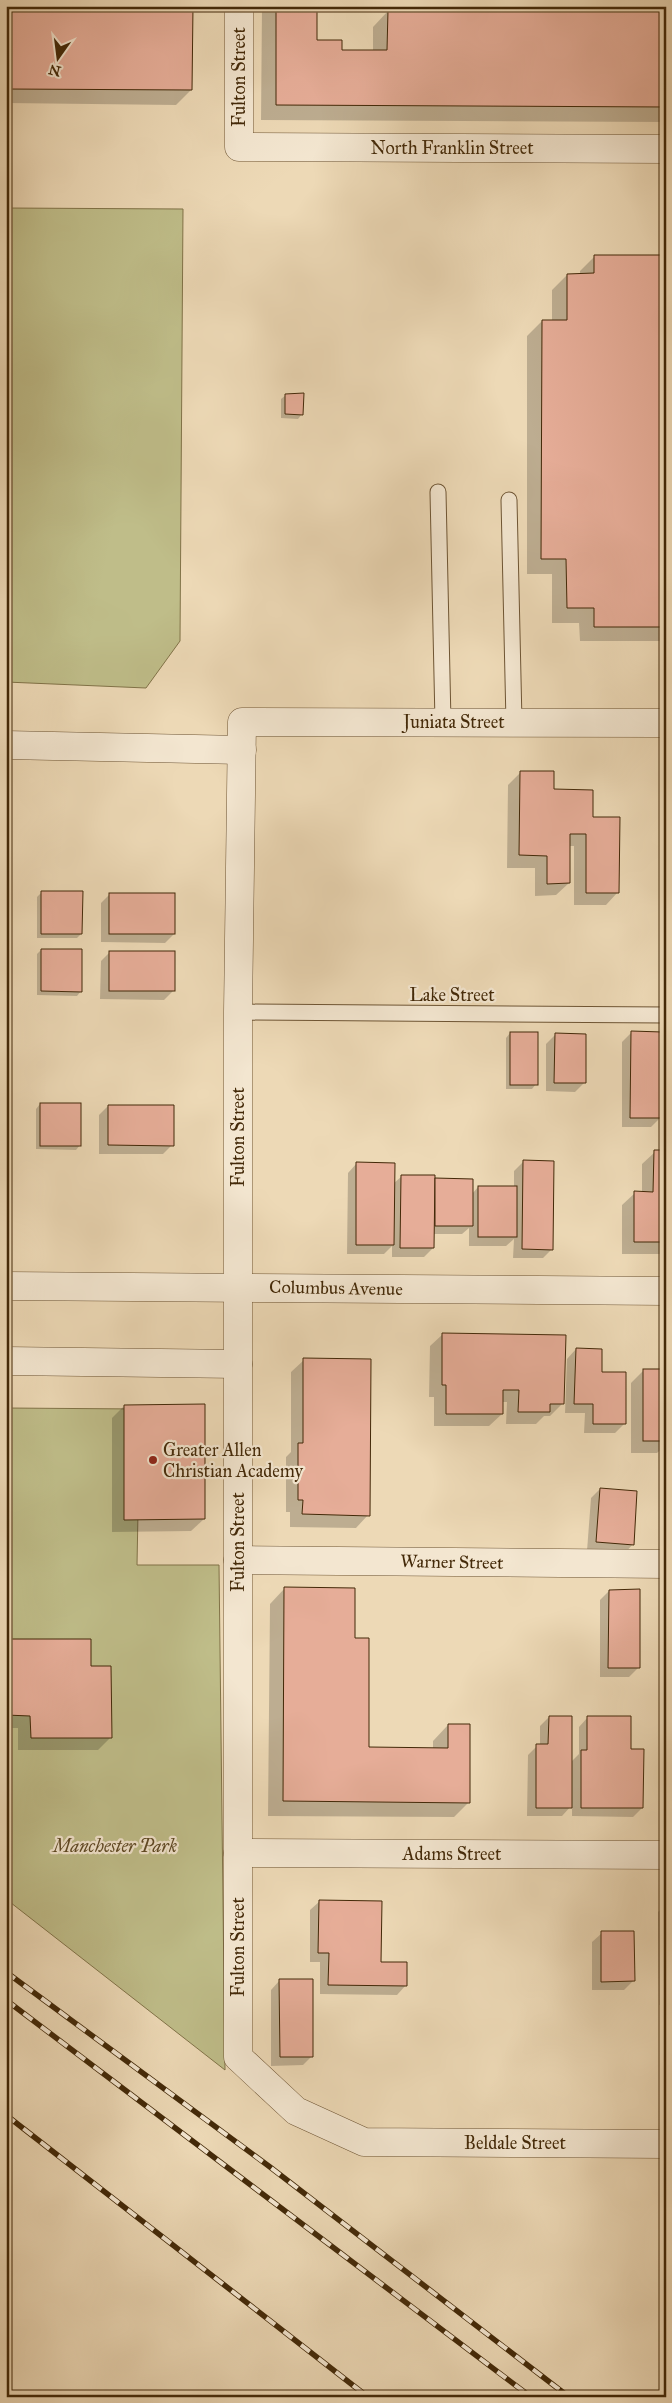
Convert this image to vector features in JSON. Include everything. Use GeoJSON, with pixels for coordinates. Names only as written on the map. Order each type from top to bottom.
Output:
{"type":"FeatureCollection","features":[{"type":"Feature","properties":{"kind":"street","name":"Fulton Street"},"geometry":{"type":"LineString","coordinates":[[239,6],[239,147]]}},
{"type":"Feature","properties":{"kind":"street","name":"North Franklin Street"},"geometry":{"type":"LineString","coordinates":[[239,147],[666,149]]}},
{"type":"Feature","properties":{"kind":"street","name":"Fulton Street"},"geometry":{"type":"LineString","coordinates":[[242,722],[238,1012],[238,2058],[296,2111],[364,2142]]}},
{"type":"Feature","properties":{"kind":"street","name":"Juniata Street"},"geometry":{"type":"LineString","coordinates":[[242,722],[666,723]]}},
{"type":"Feature","properties":{"kind":"street"},"geometry":{"type":"LineString","coordinates":[[6,746],[242,750]]}},
{"type":"Feature","properties":{"kind":"street","name":"Columbus Avenue"},"geometry":{"type":"LineString","coordinates":[[6,1286],[666,1291]]}},
{"type":"Feature","properties":{"kind":"street"},"geometry":{"type":"LineString","coordinates":[[6,1361],[238,1364]]}},
{"type":"Feature","properties":{"kind":"street","name":"Warner Street"},"geometry":{"type":"LineString","coordinates":[[238,1560],[666,1564]]}},
{"type":"Feature","properties":{"kind":"street","name":"Adams Street"},"geometry":{"type":"LineString","coordinates":[[238,1853],[666,1855]]}},
{"type":"Feature","properties":{"kind":"street","name":"Beldale Street"},"geometry":{"type":"LineString","coordinates":[[364,2142],[666,2144]]}},
{"type":"Feature","properties":{"kind":"lane"},"geometry":{"type":"LineString","coordinates":[[438,492],[443,722]]}},
{"type":"Feature","properties":{"kind":"lane"},"geometry":{"type":"LineString","coordinates":[[509,500],[514,722]]}},
{"type":"Feature","properties":{"kind":"lane","name":"Lake Street"},"geometry":{"type":"LineString","coordinates":[[238,1012],[666,1015]]}},
{"type":"Feature","properties":{"kind":"green space"},"geometry":{"type":"Polygon","coordinates":[[[6,208],[183,209],[180,641],[146,688],[6,682],[6,208]]]}},
{"type":"Feature","properties":{"kind":"green space","name":"Manchester Park"},"geometry":{"type":"Polygon","coordinates":[[[6,1408],[140,1409],[137,1565],[219,1565],[225,2070],[6,1899],[6,1408]]]}},
{"type":"Feature","properties":{"kind":"building"},"geometry":{"type":"Polygon","coordinates":[[[6,6],[193,6],[192,90],[6,89],[6,6]]]}},
{"type":"Feature","properties":{"kind":"building"},"geometry":{"type":"Polygon","coordinates":[[[276,6],[317,6],[317,40],[342,40],[342,50],[387,50],[388,10],[520,11],[520,6],[567,6],[567,10],[666,11],[666,107],[276,105],[276,6]]]}},
{"type":"Feature","properties":{"kind":"building"},"geometry":{"type":"Polygon","coordinates":[[[594,255],[666,255],[666,627],[594,627],[594,608],[567,608],[566,559],[541,559],[542,320],[567,320],[567,274],[594,273],[594,255]]]}},
{"type":"Feature","properties":{"kind":"building"},"geometry":{"type":"Polygon","coordinates":[[[304,393],[303,415],[285,414],[285,394],[304,393]]]}},
{"type":"Feature","properties":{"kind":"building"},"geometry":{"type":"Polygon","coordinates":[[[520,771],[554,771],[554,789],[593,790],[593,817],[620,817],[619,893],[586,893],[586,834],[570,834],[570,883],[547,884],[547,856],[519,855],[520,771]]]}},
{"type":"Feature","properties":{"kind":"building"},"geometry":{"type":"Polygon","coordinates":[[[41,891],[83,891],[82,934],[41,934],[41,891]]]}},
{"type":"Feature","properties":{"kind":"building"},"geometry":{"type":"Polygon","coordinates":[[[109,893],[175,893],[175,934],[109,934],[109,893]]]}},
{"type":"Feature","properties":{"kind":"building"},"geometry":{"type":"Polygon","coordinates":[[[41,949],[82,949],[82,992],[41,991],[41,949]]]}},
{"type":"Feature","properties":{"kind":"building"},"geometry":{"type":"Polygon","coordinates":[[[109,951],[175,951],[175,991],[109,991],[109,951]]]}},
{"type":"Feature","properties":{"kind":"building"},"geometry":{"type":"Polygon","coordinates":[[[631,1031],[662,1032],[661,1118],[630,1118],[631,1031]]]}},
{"type":"Feature","properties":{"kind":"building"},"geometry":{"type":"Polygon","coordinates":[[[510,1032],[538,1032],[538,1085],[510,1085],[510,1032]]]}},
{"type":"Feature","properties":{"kind":"building"},"geometry":{"type":"Polygon","coordinates":[[[555,1033],[586,1034],[586,1083],[554,1083],[555,1033]]]}},
{"type":"Feature","properties":{"kind":"building"},"geometry":{"type":"Polygon","coordinates":[[[40,1103],[81,1103],[81,1146],[40,1146],[40,1103]]]}},
{"type":"Feature","properties":{"kind":"building"},"geometry":{"type":"Polygon","coordinates":[[[108,1105],[174,1105],[174,1146],[108,1145],[108,1105]]]}},
{"type":"Feature","properties":{"kind":"building"},"geometry":{"type":"Polygon","coordinates":[[[654,1150],[666,1150],[666,1242],[634,1242],[634,1191],[653,1192],[654,1150]]]}},
{"type":"Feature","properties":{"kind":"building"},"geometry":{"type":"Polygon","coordinates":[[[523,1160],[554,1161],[553,1250],[522,1249],[523,1160]]]}},
{"type":"Feature","properties":{"kind":"building"},"geometry":{"type":"Polygon","coordinates":[[[356,1162],[395,1163],[394,1245],[356,1245],[356,1162]]]}},
{"type":"Feature","properties":{"kind":"building"},"geometry":{"type":"Polygon","coordinates":[[[401,1175],[435,1175],[434,1248],[400,1248],[401,1175]]]}},
{"type":"Feature","properties":{"kind":"building"},"geometry":{"type":"Polygon","coordinates":[[[435,1178],[473,1179],[473,1226],[435,1226],[435,1178]]]}},
{"type":"Feature","properties":{"kind":"building"},"geometry":{"type":"Polygon","coordinates":[[[478,1186],[517,1186],[517,1237],[478,1237],[478,1186]]]}},
{"type":"Feature","properties":{"kind":"building"},"geometry":{"type":"Polygon","coordinates":[[[442,1333],[566,1335],[564,1404],[550,1404],[550,1412],[518,1412],[519,1390],[503,1390],[503,1414],[446,1414],[446,1385],[442,1385],[442,1333]]]}},
{"type":"Feature","properties":{"kind":"building"},"geometry":{"type":"Polygon","coordinates":[[[576,1348],[602,1349],[602,1372],[626,1372],[626,1424],[593,1424],[593,1404],[574,1404],[576,1348]]]}},
{"type":"Feature","properties":{"kind":"building"},"geometry":{"type":"Polygon","coordinates":[[[303,1358],[371,1359],[370,1516],[302,1514],[303,1500],[298,1500],[298,1443],[303,1443],[303,1358]]]}},
{"type":"Feature","properties":{"kind":"building"},"geometry":{"type":"Polygon","coordinates":[[[643,1369],[666,1369],[666,1441],[643,1441],[643,1369]]]}},
{"type":"Feature","properties":{"kind":"building"},"geometry":{"type":"Polygon","coordinates":[[[205,1404],[205,1519],[124,1520],[124,1405],[205,1404]]]}},
{"type":"Feature","properties":{"kind":"building"},"geometry":{"type":"Polygon","coordinates":[[[600,1488],[637,1491],[634,1545],[596,1542],[600,1488]]]}},
{"type":"Feature","properties":{"kind":"building"},"geometry":{"type":"Polygon","coordinates":[[[284,1587],[355,1588],[355,1638],[369,1638],[369,1747],[448,1748],[448,1724],[470,1724],[470,1803],[283,1801],[284,1587]]]}},
{"type":"Feature","properties":{"kind":"building"},"geometry":{"type":"Polygon","coordinates":[[[640,1589],[640,1668],[608,1668],[609,1590],[640,1589]]]}},
{"type":"Feature","properties":{"kind":"building"},"geometry":{"type":"Polygon","coordinates":[[[6,1639],[91,1639],[91,1666],[111,1666],[112,1738],[31,1738],[30,1716],[6,1715],[6,1639]]]}},
{"type":"Feature","properties":{"kind":"building"},"geometry":{"type":"Polygon","coordinates":[[[549,1716],[572,1716],[572,1808],[536,1808],[536,1744],[548,1744],[549,1716]]]}},
{"type":"Feature","properties":{"kind":"building"},"geometry":{"type":"Polygon","coordinates":[[[587,1716],[631,1716],[631,1749],[644,1749],[643,1808],[581,1808],[581,1750],[587,1750],[587,1716]]]}},
{"type":"Feature","properties":{"kind":"building"},"geometry":{"type":"Polygon","coordinates":[[[319,1900],[382,1901],[381,1962],[407,1962],[407,1986],[328,1985],[329,1953],[318,1953],[319,1900]]]}},
{"type":"Feature","properties":{"kind":"building"},"geometry":{"type":"Polygon","coordinates":[[[601,1931],[634,1931],[635,1981],[601,1982],[601,1931]]]}},
{"type":"Feature","properties":{"kind":"building"},"geometry":{"type":"Polygon","coordinates":[[[279,1979],[313,1979],[313,2057],[280,2057],[279,1979]]]}},
{"type":"Feature","properties":{"kind":"railway"},"geometry":{"type":"LineString","coordinates":[[6,1972],[270,2167],[569,2397]]}},
{"type":"Feature","properties":{"kind":"railway"},"geometry":{"type":"LineString","coordinates":[[6,2000],[531,2397]]}},
{"type":"Feature","properties":{"kind":"railway"},"geometry":{"type":"LineString","coordinates":[[6,2115],[368,2397]]}},
{"type":"Feature","properties":{"kind":"place","name":"Greater Allen Christian Academy"},"geometry":{"type":"Point","coordinates":[153,1460]}}]}
